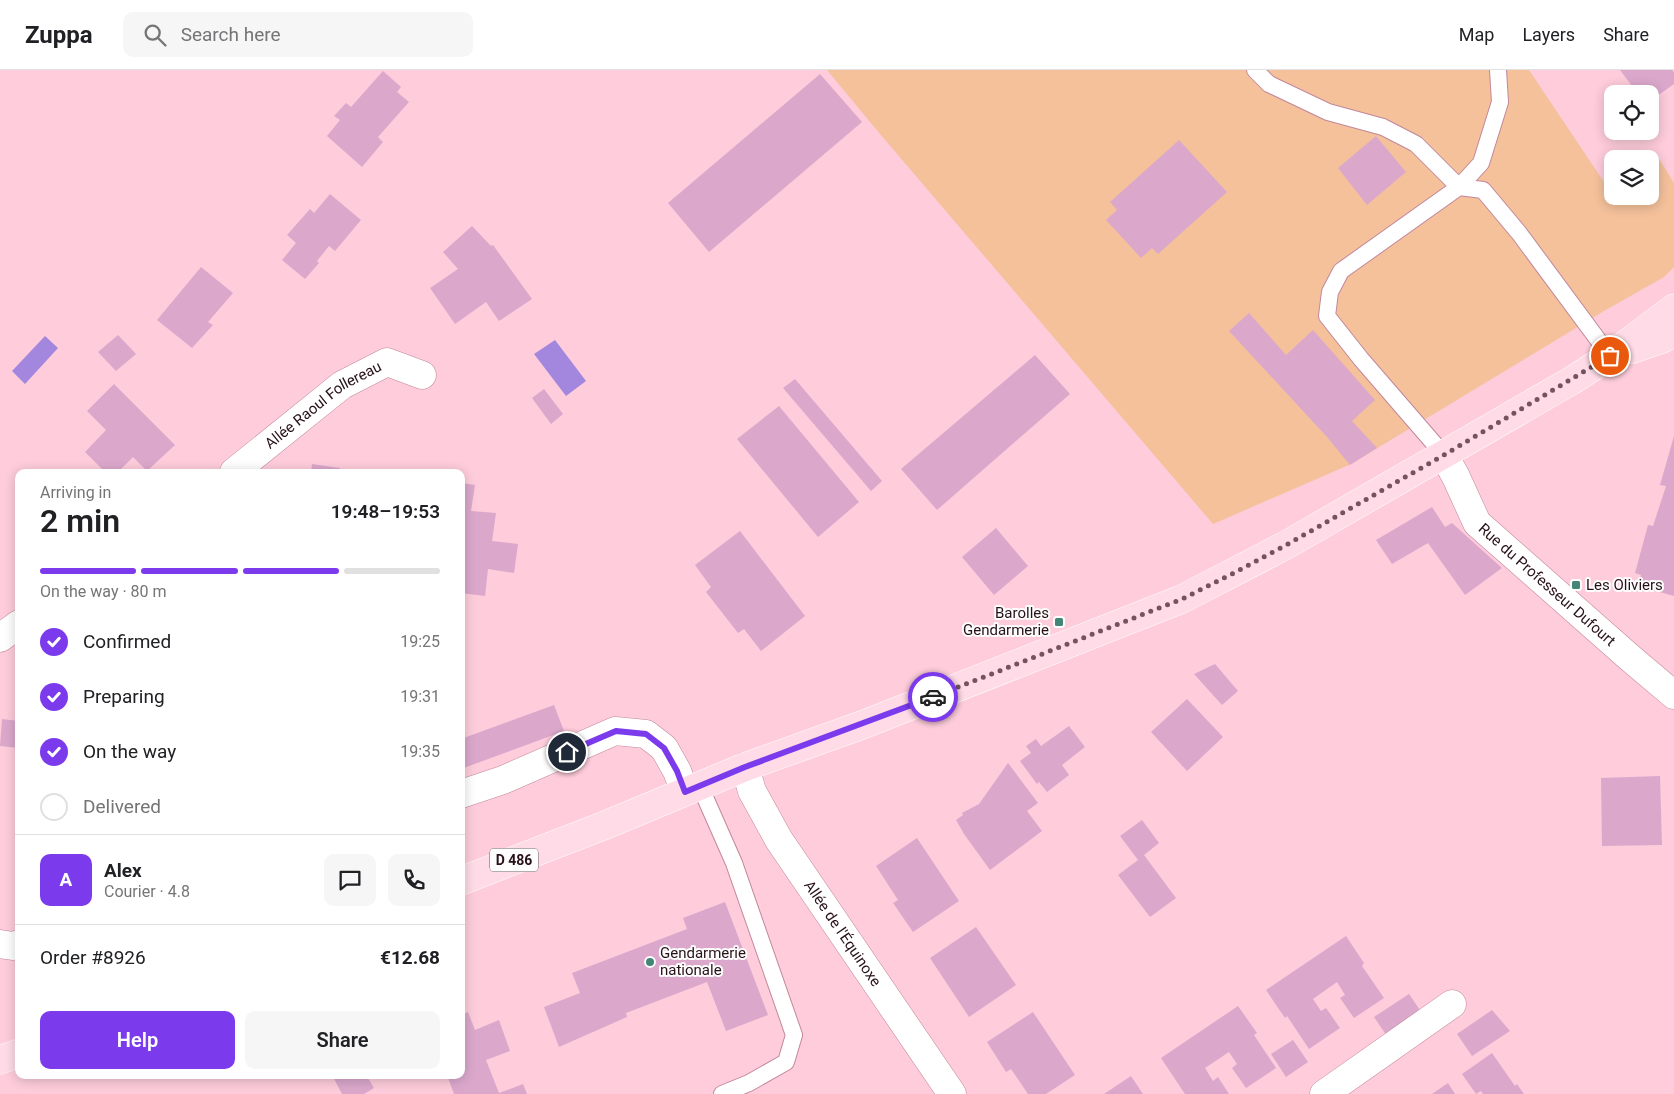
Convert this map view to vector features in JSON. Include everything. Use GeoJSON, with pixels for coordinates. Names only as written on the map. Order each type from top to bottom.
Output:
{"type":"FeatureCollection","features":[{"type":"Feature","properties":{"kind":"main road"},"geometry":{"type":"LineString","coordinates":[[1610,356],[1674,308]]}},
{"type":"Feature","properties":{"kind":"main road","name":"D 486"},"geometry":{"type":"LineString","coordinates":[[465,879],[745,767],[862,725],[1182,599],[1288,544],[1444,455],[1610,356],[1662,339],[1674,333]]}},
{"type":"Feature","properties":{"kind":"main road"},"geometry":{"type":"LineString","coordinates":[[0,1060],[15,1054]]}},
{"type":"Feature","properties":{"kind":"street","name":"Allée Raoul Follereau"},"geometry":{"type":"LineString","coordinates":[[238,469],[342,385],[379,366],[387,362],[422,375]]}},
{"type":"Feature","properties":{"kind":"street","name":"Rue du Professeur Dufourt"},"geometry":{"type":"LineString","coordinates":[[1444,455],[1478,523],[1629,657],[1674,694]]}},
{"type":"Feature","properties":{"kind":"street"},"geometry":{"type":"LineString","coordinates":[[0,638],[15,627]]}},
{"type":"Feature","properties":{"kind":"street"},"geometry":{"type":"LineString","coordinates":[[465,793],[502,780],[616,731],[646,734],[664,748],[677,771],[693,789]]}},
{"type":"Feature","properties":{"kind":"street","name":"Allée de l'Équinoxe"},"geometry":{"type":"LineString","coordinates":[[745,767],[752,791],[779,840],[952,1094]]}},
{"type":"Feature","properties":{"kind":"street"},"geometry":{"type":"LineString","coordinates":[[0,944],[15,945]]}},
{"type":"Feature","properties":{"kind":"street"},"geometry":{"type":"LineString","coordinates":[[1324,1094],[1452,1004]]}},
{"type":"Feature","properties":{"kind":"lane"},"geometry":{"type":"LineString","coordinates":[[1254,70],[1269,84],[1328,112],[1384,127],[1416,144],[1459,187],[1483,190],[1519,234],[1610,356]]}},
{"type":"Feature","properties":{"kind":"lane"},"geometry":{"type":"LineString","coordinates":[[1444,455],[1361,359],[1327,316],[1330,292],[1342,271],[1459,187],[1481,163],[1500,102],[1498,70]]}},
{"type":"Feature","properties":{"kind":"lane"},"geometry":{"type":"LineString","coordinates":[[693,789],[734,863],[794,1035],[786,1062],[749,1083],[722,1094]]}},
{"type":"Feature","properties":{"kind":"shaded area"},"geometry":{"type":"Polygon","coordinates":[[[827,70],[1529,70],[1604,182],[1604,205],[1659,205],[1660,160],[1674,183],[1674,267],[1664,277],[1604,311],[1351,464],[1213,524],[827,70]]]}},
{"type":"Feature","properties":{"kind":"shaded area"},"geometry":{"type":"Polygon","coordinates":[[[45,336],[58,348],[25,384],[12,371],[45,336]]]}},
{"type":"Feature","properties":{"kind":"shaded area"},"geometry":{"type":"Polygon","coordinates":[[[555,340],[586,381],[566,396],[534,354],[555,340]]]}},
{"type":"Feature","properties":{"kind":"building"},"geometry":{"type":"Polygon","coordinates":[[[1620,70],[1672,70],[1674,72],[1674,84],[1659,95],[1659,85],[1631,85],[1620,70]]]}},
{"type":"Feature","properties":{"kind":"building"},"geometry":{"type":"Polygon","coordinates":[[[383,71],[401,87],[397,92],[409,102],[378,137],[383,142],[362,167],[327,136],[340,120],[334,116],[346,103],[351,107],[383,71]]]}},
{"type":"Feature","properties":{"kind":"building"},"geometry":{"type":"Polygon","coordinates":[[[820,74],[862,122],[709,252],[668,203],[820,74]]]}},
{"type":"Feature","properties":{"kind":"building"},"geometry":{"type":"Polygon","coordinates":[[[1376,136],[1406,172],[1367,205],[1338,168],[1376,136]]]}},
{"type":"Feature","properties":{"kind":"building"},"geometry":{"type":"Polygon","coordinates":[[[1179,140],[1227,192],[1158,254],[1152,248],[1141,258],[1106,220],[1117,210],[1110,202],[1179,140]]]}},
{"type":"Feature","properties":{"kind":"building"},"geometry":{"type":"Polygon","coordinates":[[[330,194],[361,220],[335,251],[329,246],[317,261],[319,263],[305,279],[282,260],[296,243],[287,235],[310,209],[314,213],[330,194]]]}},
{"type":"Feature","properties":{"kind":"building"},"geometry":{"type":"Polygon","coordinates":[[[472,226],[491,246],[493,245],[532,299],[499,321],[486,302],[455,324],[430,288],[458,269],[443,252],[472,226]]]}},
{"type":"Feature","properties":{"kind":"building"},"geometry":{"type":"Polygon","coordinates":[[[201,267],[233,293],[208,322],[213,325],[192,348],[157,320],[201,267]]]}},
{"type":"Feature","properties":{"kind":"building"},"geometry":{"type":"Polygon","coordinates":[[[1249,313],[1286,355],[1313,330],[1375,400],[1352,421],[1377,448],[1350,465],[1327,437],[1229,331],[1249,313]]]}},
{"type":"Feature","properties":{"kind":"building"},"geometry":{"type":"Polygon","coordinates":[[[118,335],[136,354],[116,371],[98,352],[118,335]]]}},
{"type":"Feature","properties":{"kind":"building"},"geometry":{"type":"Polygon","coordinates":[[[1035,355],[1070,394],[937,510],[901,469],[1035,355]]]}},
{"type":"Feature","properties":{"kind":"building"},"geometry":{"type":"Polygon","coordinates":[[[795,379],[882,481],[871,491],[783,388],[795,379]]]}},
{"type":"Feature","properties":{"kind":"building"},"geometry":{"type":"Polygon","coordinates":[[[114,384],[175,445],[149,469],[145,469],[133,457],[121,469],[102,469],[85,452],[106,430],[87,411],[114,384]]]}},
{"type":"Feature","properties":{"kind":"building"},"geometry":{"type":"Polygon","coordinates":[[[544,389],[563,414],[551,424],[532,398],[544,389]]]}},
{"type":"Feature","properties":{"kind":"building"},"geometry":{"type":"Polygon","coordinates":[[[779,406],[859,502],[818,537],[737,439],[779,406]]]}},
{"type":"Feature","properties":{"kind":"building"},"geometry":{"type":"Polygon","coordinates":[[[1674,436],[1674,596],[1638,586],[1641,575],[1635,573],[1648,525],[1653,526],[1666,486],[1660,485],[1674,436]]]}},
{"type":"Feature","properties":{"kind":"building"},"geometry":{"type":"Polygon","coordinates":[[[312,464],[340,468],[340,469],[311,469],[312,464]]]}},
{"type":"Feature","properties":{"kind":"building"},"geometry":{"type":"Polygon","coordinates":[[[465,484],[475,485],[471,511],[496,513],[492,541],[518,544],[514,573],[488,569],[485,596],[465,594],[465,484]]]}},
{"type":"Feature","properties":{"kind":"building"},"geometry":{"type":"Polygon","coordinates":[[[1432,507],[1445,527],[1452,523],[1502,568],[1465,595],[1428,543],[1392,564],[1376,540],[1432,507]]]}},
{"type":"Feature","properties":{"kind":"building"},"geometry":{"type":"Polygon","coordinates":[[[996,528],[1028,566],[994,595],[962,557],[996,528]]]}},
{"type":"Feature","properties":{"kind":"building"},"geometry":{"type":"Polygon","coordinates":[[[740,531],[805,616],[761,651],[744,629],[738,633],[706,592],[711,587],[695,565],[740,531]]]}},
{"type":"Feature","properties":{"kind":"building"},"geometry":{"type":"Polygon","coordinates":[[[1215,664],[1238,691],[1222,705],[1194,674],[1215,664]]]}},
{"type":"Feature","properties":{"kind":"building"},"geometry":{"type":"Polygon","coordinates":[[[1187,699],[1223,737],[1187,771],[1151,732],[1187,699]]]}},
{"type":"Feature","properties":{"kind":"building"},"geometry":{"type":"Polygon","coordinates":[[[554,705],[564,731],[465,768],[465,738],[554,705]]]}},
{"type":"Feature","properties":{"kind":"building"},"geometry":{"type":"Polygon","coordinates":[[[2,719],[15,721],[15,748],[0,746],[2,719]]]}},
{"type":"Feature","properties":{"kind":"building"},"geometry":{"type":"Polygon","coordinates":[[[1069,726],[1085,747],[1062,765],[1069,775],[1047,792],[1039,782],[1037,784],[1020,761],[1031,753],[1026,746],[1036,739],[1041,746],[1069,726]]]}},
{"type":"Feature","properties":{"kind":"building"},"geometry":{"type":"Polygon","coordinates":[[[1008,763],[1038,803],[1027,811],[1042,831],[990,870],[956,820],[963,815],[962,813],[979,804],[1008,763]]]}},
{"type":"Feature","properties":{"kind":"building"},"geometry":{"type":"Polygon","coordinates":[[[1660,776],[1662,845],[1602,846],[1601,778],[1660,776]]]}},
{"type":"Feature","properties":{"kind":"building"},"geometry":{"type":"Polygon","coordinates":[[[1142,820],[1159,843],[1144,855],[1176,898],[1150,917],[1118,875],[1138,860],[1120,836],[1142,820]]]}},
{"type":"Feature","properties":{"kind":"building"},"geometry":{"type":"Polygon","coordinates":[[[917,838],[959,901],[913,932],[893,903],[898,900],[876,866],[917,838]]]}},
{"type":"Feature","properties":{"kind":"building"},"geometry":{"type":"Polygon","coordinates":[[[725,902],[768,1015],[726,1031],[707,982],[626,1013],[627,1017],[559,1047],[544,1007],[580,993],[572,973],[687,929],[683,918],[725,902]]]}},
{"type":"Feature","properties":{"kind":"building"},"geometry":{"type":"Polygon","coordinates":[[[976,927],[1016,985],[969,1017],[930,958],[976,927]]]}},
{"type":"Feature","properties":{"kind":"building"},"geometry":{"type":"Polygon","coordinates":[[[1346,936],[1364,963],[1362,966],[1384,998],[1354,1018],[1340,998],[1345,995],[1337,982],[1313,999],[1321,1011],[1326,1008],[1340,1028],[1309,1049],[1287,1016],[1285,1018],[1266,990],[1346,936]]]}},
{"type":"Feature","properties":{"kind":"building"},"geometry":{"type":"Polygon","coordinates":[[[1409,994],[1424,1016],[1389,1039],[1374,1017],[1409,994]]]}},
{"type":"Feature","properties":{"kind":"building"},"geometry":{"type":"Polygon","coordinates":[[[1238,1006],[1257,1033],[1254,1035],[1276,1068],[1246,1088],[1232,1068],[1237,1064],[1229,1052],[1205,1068],[1213,1081],[1218,1077],[1229,1094],[1185,1094],[1161,1058],[1238,1006]]]}},
{"type":"Feature","properties":{"kind":"building"},"geometry":{"type":"Polygon","coordinates":[[[1492,1010],[1510,1031],[1472,1056],[1457,1034],[1492,1010]]]}},
{"type":"Feature","properties":{"kind":"building"},"geometry":{"type":"Polygon","coordinates":[[[468,1012],[475,1030],[499,1020],[510,1051],[486,1060],[499,1093],[523,1084],[527,1094],[454,1094],[448,1079],[465,1079],[465,1013],[468,1012]]]}},
{"type":"Feature","properties":{"kind":"building"},"geometry":{"type":"Polygon","coordinates":[[[1033,1012],[1075,1075],[1046,1094],[1028,1094],[1011,1069],[1006,1072],[987,1042],[1033,1012]]]}},
{"type":"Feature","properties":{"kind":"building"},"geometry":{"type":"Polygon","coordinates":[[[1293,1040],[1308,1062],[1286,1077],[1271,1054],[1293,1040]]]}},
{"type":"Feature","properties":{"kind":"building"},"geometry":{"type":"Polygon","coordinates":[[[1492,1053],[1515,1086],[1517,1084],[1524,1094],[1483,1094],[1481,1091],[1476,1094],[1462,1074],[1492,1053]]]}},
{"type":"Feature","properties":{"kind":"building"},"geometry":{"type":"Polygon","coordinates":[[[1131,1076],[1143,1094],[1104,1094],[1131,1076]]]}},
{"type":"Feature","properties":{"kind":"building"},"geometry":{"type":"Polygon","coordinates":[[[334,1079],[368,1079],[374,1088],[364,1094],[342,1094],[334,1079]]]}},
{"type":"Feature","properties":{"kind":"building"},"geometry":{"type":"Polygon","coordinates":[[[1448,1083],[1455,1094],[1432,1094],[1448,1083]]]}},
{"type":"Feature","properties":{"kind":"way so far"},"geometry":{"type":"LineString","coordinates":[[933,697],[1182,599],[1232,574],[1444,455],[1610,356]]}},
{"type":"Feature","properties":{"kind":"place","name":"Les Oliviers"},"geometry":{"type":"Point","coordinates":[1576,585]}},
{"type":"Feature","properties":{"kind":"place","name":"Barolles Gendarmerie"},"geometry":{"type":"Point","coordinates":[1059,622]}},
{"type":"Feature","properties":{"kind":"place","name":"Gendarmerie nationale"},"geometry":{"type":"Point","coordinates":[650,962]}},
{"type":"Feature","properties":{"kind":"route"},"geometry":{"type":"LineString","coordinates":[[567,752],[616,731],[646,734],[664,748],[677,771],[685,792],[745,767],[933,697]]}}]}
